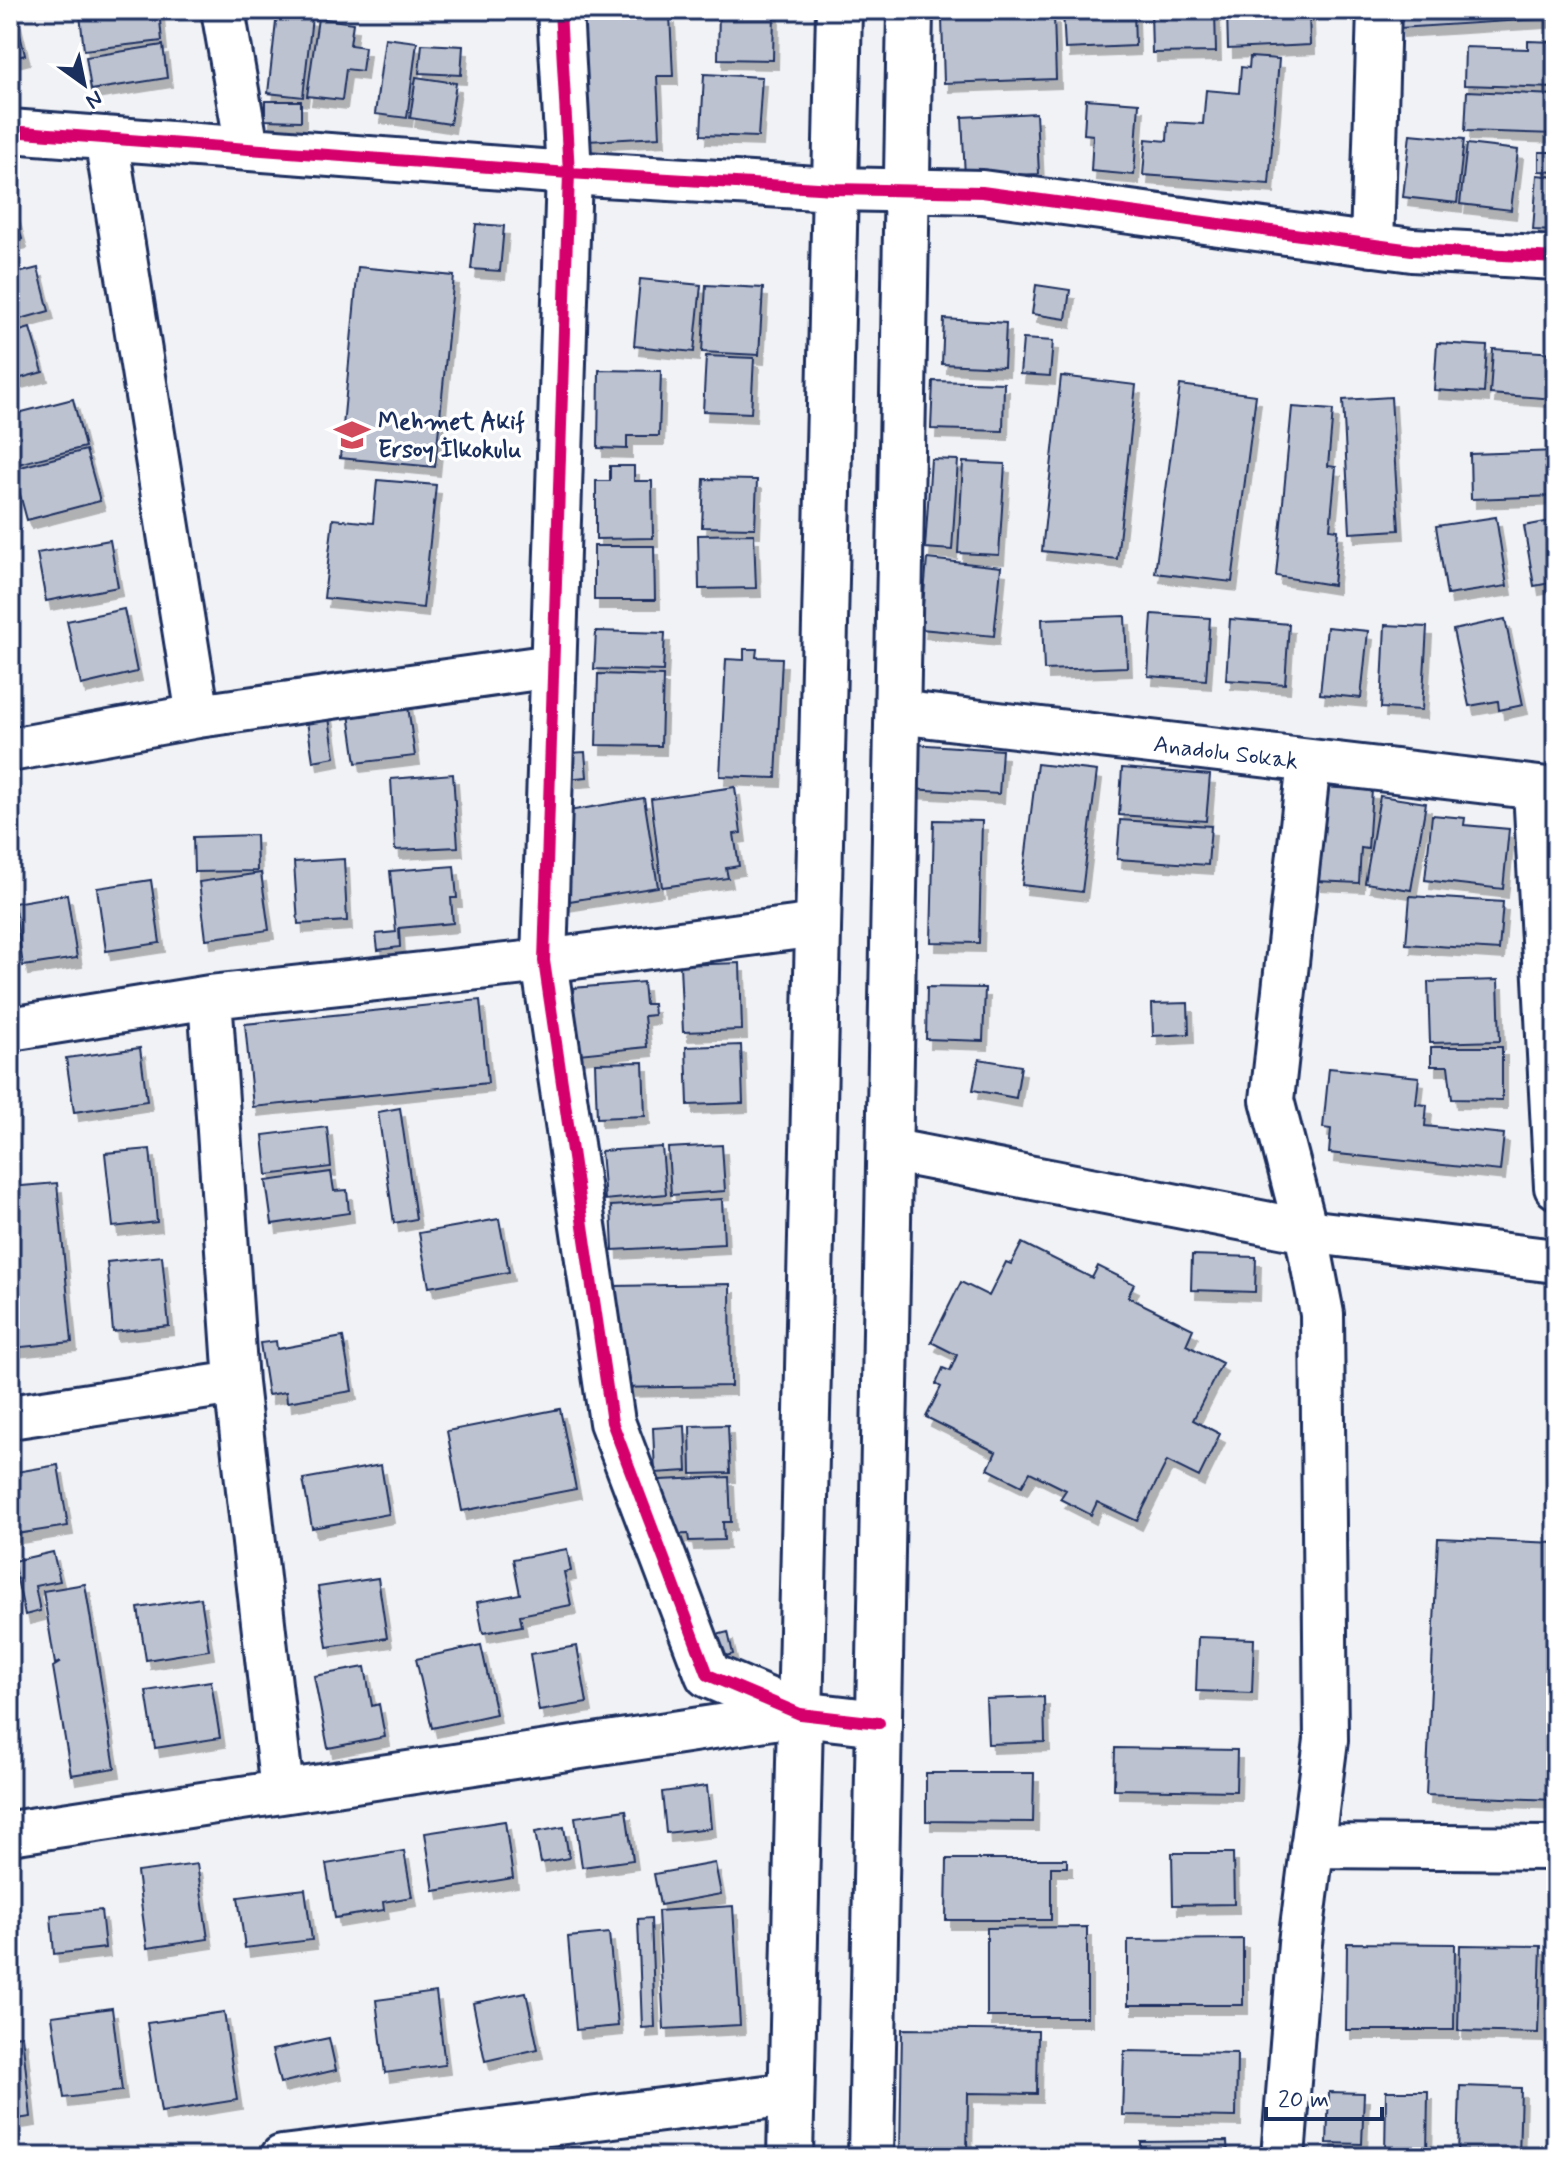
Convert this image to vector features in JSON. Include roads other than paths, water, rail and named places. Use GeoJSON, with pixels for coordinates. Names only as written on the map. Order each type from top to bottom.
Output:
{"type":"FeatureCollection","features":[{"type":"Feature","properties":{"kind":"main road"},"geometry":{"type":"LineString","coordinates":[[560,10],[569,173],[544,961],[612,1422],[708,1675],[800,1714],[879,1723]]}},
{"type":"Feature","properties":{"kind":"main road"},"geometry":{"type":"LineString","coordinates":[[790,2157],[839,10]]}},
{"type":"Feature","properties":{"kind":"main road"},"geometry":{"type":"LineString","coordinates":[[871,2157],[910,10]]}},
{"type":"Feature","properties":{"kind":"street"},"geometry":{"type":"LineString","coordinates":[[223,10],[247,148]]}},
{"type":"Feature","properties":{"kind":"street"},"geometry":{"type":"LineString","coordinates":[[1372,245],[1379,10]]}},
{"type":"Feature","properties":{"kind":"street"},"geometry":{"type":"LineString","coordinates":[[10,131],[569,173],[834,189],[982,192],[1372,245],[1556,258]]}},
{"type":"Feature","properties":{"kind":"street"},"geometry":{"type":"LineString","coordinates":[[106,138],[198,716]]}},
{"type":"Feature","properties":{"kind":"street"},"geometry":{"type":"LineString","coordinates":[[10,750],[198,716],[552,666]]}},
{"type":"Feature","properties":{"kind":"street","name":"Anadolu Sokak"},"geometry":{"type":"LineString","coordinates":[[897,712],[1546,789]]}},
{"type":"Feature","properties":{"kind":"street"},"geometry":{"type":"LineString","coordinates":[[1283,2157],[1300,1943],[1326,1740],[1322,1314],[1306,1231],[1272,1100],[1309,762]]}},
{"type":"Feature","properties":{"kind":"street"},"geometry":{"type":"LineString","coordinates":[[1546,789],[1556,1187]]}},
{"type":"Feature","properties":{"kind":"street"},"geometry":{"type":"LineString","coordinates":[[10,1029],[210,997],[544,961],[817,925]]}},
{"type":"Feature","properties":{"kind":"street"},"geometry":{"type":"LineString","coordinates":[[210,997],[236,1383],[282,1791]]}},
{"type":"Feature","properties":{"kind":"street"},"geometry":{"type":"LineString","coordinates":[[889,1150],[1306,1231],[1556,1261]]}},
{"type":"Feature","properties":{"kind":"street"},"geometry":{"type":"LineString","coordinates":[[10,1417],[236,1383]]}},
{"type":"Feature","properties":{"kind":"street"},"geometry":{"type":"LineString","coordinates":[[10,1833],[800,1714]]}},
{"type":"Feature","properties":{"kind":"street"},"geometry":{"type":"LineString","coordinates":[[1312,1846],[1556,1848]]}},
{"type":"Feature","properties":{"kind":"street"},"geometry":{"type":"LineString","coordinates":[[282,2157],[791,2094]]}},
{"type":"Feature","properties":{"kind":"place","name":"Mehmet Akif Ersoy İlkokulu"},"geometry":{"type":"Point","coordinates":[352,435]}}]}
